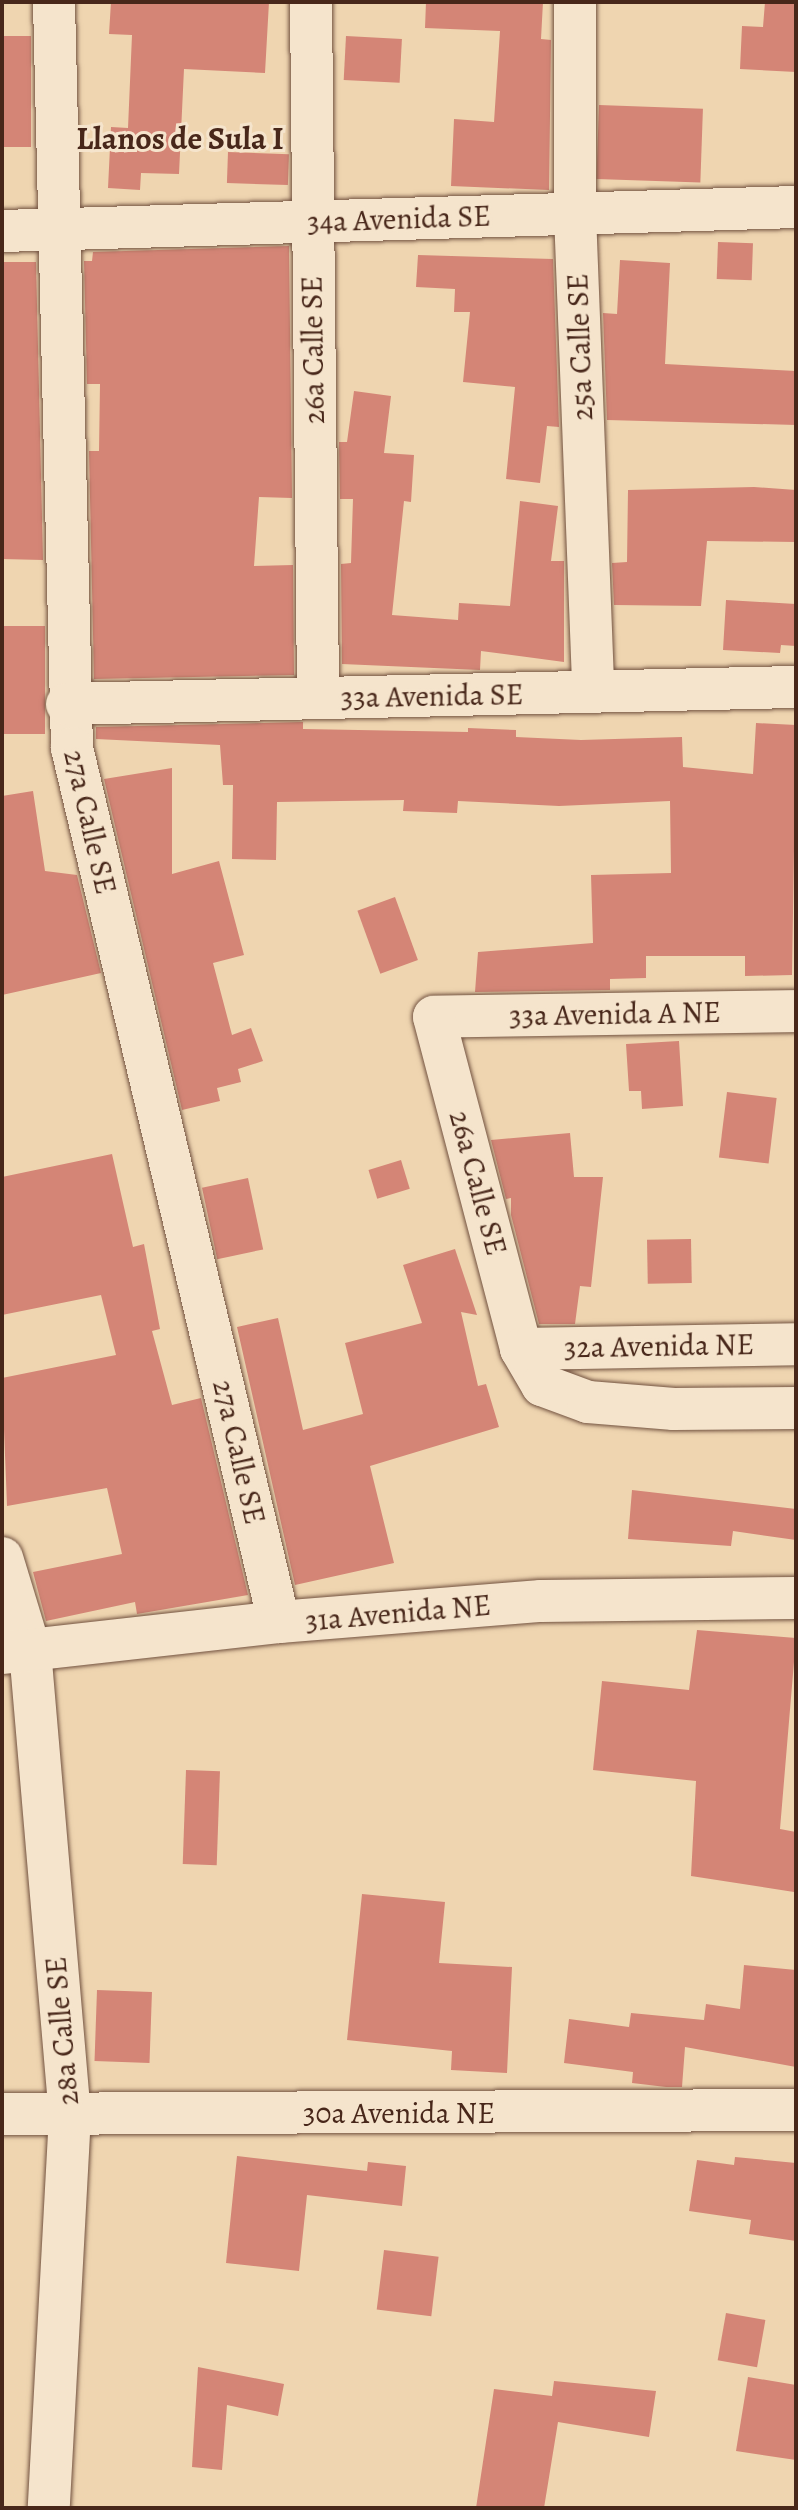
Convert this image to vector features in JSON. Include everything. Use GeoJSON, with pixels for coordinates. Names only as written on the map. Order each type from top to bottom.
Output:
{"type":"FeatureCollection","features":[{"type":"Feature","properties":{"kind":"street","name":"27a Calle SE"},"geometry":{"type":"LineString","coordinates":[[54,2],[67,704],[72,748],[279,1622]]}},
{"type":"Feature","properties":{"kind":"street","name":"26a Calle SE"},"geometry":{"type":"LineString","coordinates":[[311,2],[318,698]]}},
{"type":"Feature","properties":{"kind":"street","name":"25a Calle SE"},"geometry":{"type":"LineString","coordinates":[[575,2],[575,214],[593,692]]}},
{"type":"Feature","properties":{"kind":"street","name":"34a Avenida SE"},"geometry":{"type":"LineString","coordinates":[[2,231],[796,207]]}},
{"type":"Feature","properties":{"kind":"street","name":"33a Avenida SE"},"geometry":{"type":"LineString","coordinates":[[67,704],[796,687]]}},
{"type":"Feature","properties":{"kind":"street","name":"33a Avenida A NE"},"geometry":{"type":"LineString","coordinates":[[434,1017],[796,1011]]}},
{"type":"Feature","properties":{"kind":"street","name":"26a Calle SE"},"geometry":{"type":"LineString","coordinates":[[434,1017],[521,1349],[542,1385],[588,1402],[674,1409],[796,1408]]}},
{"type":"Feature","properties":{"kind":"street","name":"32a Avenida NE"},"geometry":{"type":"LineString","coordinates":[[521,1349],[796,1344]]}},
{"type":"Feature","properties":{"kind":"street","name":"28a Calle SE"},"geometry":{"type":"LineString","coordinates":[[2,1558],[16,1652],[70,2115],[49,2508]]}},
{"type":"Feature","properties":{"kind":"street","name":"31a Avenida NE"},"geometry":{"type":"LineString","coordinates":[[16,1652],[279,1622],[541,1601],[796,1598]]}},
{"type":"Feature","properties":{"kind":"street","name":"30a Avenida NE"},"geometry":{"type":"LineString","coordinates":[[2,2114],[796,2110]]}},
{"type":"Feature","properties":{"kind":"building"},"geometry":{"type":"Polygon","coordinates":[[[111,2],[269,2],[265,73],[184,69],[179,174],[141,173],[140,190],[108,188],[111,127],[128,128],[132,35],[109,34],[111,2]]]}},
{"type":"Feature","properties":{"kind":"building"},"geometry":{"type":"Polygon","coordinates":[[[426,2],[543,2],[541,39],[551,40],[549,190],[451,186],[454,119],[494,122],[500,31],[425,28],[426,2]]]}},
{"type":"Feature","properties":{"kind":"building"},"geometry":{"type":"Polygon","coordinates":[[[765,2],[796,2],[796,72],[740,69],[742,26],[763,27],[765,2]]]}},
{"type":"Feature","properties":{"kind":"building"},"geometry":{"type":"Polygon","coordinates":[[[2,36],[31,36],[31,147],[2,147],[2,36]]]}},
{"type":"Feature","properties":{"kind":"building"},"geometry":{"type":"Polygon","coordinates":[[[346,36],[402,39],[400,83],[344,80],[346,36]]]}},
{"type":"Feature","properties":{"kind":"building"},"geometry":{"type":"Polygon","coordinates":[[[599,105],[703,109],[700,183],[596,179],[599,105]]]}},
{"type":"Feature","properties":{"kind":"building"},"geometry":{"type":"Polygon","coordinates":[[[228,152],[289,154],[288,185],[227,183],[228,152]]]}},
{"type":"Feature","properties":{"kind":"building"},"geometry":{"type":"Polygon","coordinates":[[[718,242],[753,243],[752,280],[717,279],[718,242]]]}},
{"type":"Feature","properties":{"kind":"building"},"geometry":{"type":"Polygon","coordinates":[[[289,246],[292,498],[259,497],[254,566],[293,565],[294,675],[94,679],[89,451],[99,451],[100,384],[87,384],[84,261],[92,261],[93,252],[289,246]]]}},
{"type":"Feature","properties":{"kind":"building"},"geometry":{"type":"Polygon","coordinates":[[[418,255],[553,259],[559,427],[547,426],[540,483],[506,479],[515,387],[463,382],[470,312],[454,312],[455,289],[416,287],[418,255]]]}},
{"type":"Feature","properties":{"kind":"building"},"geometry":{"type":"Polygon","coordinates":[[[620,260],[670,263],[665,364],[796,371],[796,425],[607,420],[603,313],[617,314],[620,260]]]}},
{"type":"Feature","properties":{"kind":"building"},"geometry":{"type":"Polygon","coordinates":[[[2,262],[36,262],[43,560],[2,559],[2,262]]]}},
{"type":"Feature","properties":{"kind":"building"},"geometry":{"type":"Polygon","coordinates":[[[354,391],[391,396],[384,453],[414,455],[411,502],[404,501],[392,615],[458,620],[459,603],[510,606],[520,501],[558,506],[551,561],[564,561],[564,662],[481,651],[480,670],[342,664],[341,564],[351,563],[353,499],[340,499],[339,442],[347,442],[354,391]]]}},
{"type":"Feature","properties":{"kind":"building"},"geometry":{"type":"Polygon","coordinates":[[[754,487],[796,490],[796,542],[707,541],[701,606],[614,605],[612,563],[627,562],[628,490],[754,487]]]}},
{"type":"Feature","properties":{"kind":"building"},"geometry":{"type":"Polygon","coordinates":[[[726,600],[796,604],[796,646],[781,645],[780,653],[723,650],[726,600]]]}},
{"type":"Feature","properties":{"kind":"building"},"geometry":{"type":"Polygon","coordinates":[[[2,626],[45,626],[45,734],[2,734],[2,626]]]}},
{"type":"Feature","properties":{"kind":"building"},"geometry":{"type":"Polygon","coordinates":[[[303,722],[303,729],[468,732],[468,728],[516,730],[516,737],[581,740],[682,737],[683,767],[753,774],[756,723],[796,725],[792,975],[745,976],[745,956],[646,956],[646,978],[610,979],[610,990],[475,992],[478,952],[593,943],[591,875],[671,873],[670,801],[559,806],[458,801],[457,813],[403,811],[404,800],[277,802],[276,860],[232,859],[233,785],[223,785],[220,745],[96,739],[96,727],[303,722]]]}},
{"type":"Feature","properties":{"kind":"building"},"geometry":{"type":"Polygon","coordinates":[[[172,768],[172,874],[219,861],[244,955],[213,963],[232,1035],[251,1028],[263,1061],[238,1069],[241,1082],[217,1088],[220,1101],[182,1110],[104,779],[172,768]]]}},
{"type":"Feature","properties":{"kind":"building"},"geometry":{"type":"Polygon","coordinates":[[[33,791],[45,871],[77,875],[101,973],[2,995],[2,796],[33,791]]]}},
{"type":"Feature","properties":{"kind":"building"},"geometry":{"type":"Polygon","coordinates":[[[395,897],[418,960],[380,974],[357,911],[395,897]]]}},
{"type":"Feature","properties":{"kind":"building"},"geometry":{"type":"Polygon","coordinates":[[[679,1041],[683,1106],[642,1109],[641,1091],[629,1091],[626,1044],[679,1041]]]}},
{"type":"Feature","properties":{"kind":"building"},"geometry":{"type":"Polygon","coordinates":[[[727,1092],[777,1098],[769,1164],[719,1158],[727,1092]]]}},
{"type":"Feature","properties":{"kind":"building"},"geometry":{"type":"Polygon","coordinates":[[[570,1133],[574,1177],[603,1177],[591,1287],[580,1286],[575,1324],[539,1324],[511,1215],[511,1198],[506,1199],[491,1140],[570,1133]]]}},
{"type":"Feature","properties":{"kind":"building"},"geometry":{"type":"Polygon","coordinates":[[[112,1154],[133,1247],[144,1244],[160,1329],[152,1331],[172,1405],[201,1398],[248,1595],[137,1614],[135,1602],[46,1621],[33,1572],[122,1554],[107,1488],[7,1506],[2,1378],[116,1355],[101,1295],[2,1315],[2,1177],[112,1154]]]}},
{"type":"Feature","properties":{"kind":"building"},"geometry":{"type":"Polygon","coordinates":[[[401,1160],[410,1189],[377,1199],[368,1170],[401,1160]]]}},
{"type":"Feature","properties":{"kind":"building"},"geometry":{"type":"Polygon","coordinates":[[[248,1178],[263,1249],[217,1259],[202,1188],[248,1178]]]}},
{"type":"Feature","properties":{"kind":"building"},"geometry":{"type":"Polygon","coordinates":[[[691,1239],[692,1283],[648,1284],[647,1240],[691,1239]]]}},
{"type":"Feature","properties":{"kind":"building"},"geometry":{"type":"Polygon","coordinates":[[[455,1249],[477,1315],[461,1312],[478,1386],[486,1384],[499,1427],[370,1466],[394,1563],[295,1585],[237,1327],[278,1318],[303,1430],[363,1414],[345,1343],[422,1323],[403,1265],[455,1249]]]}},
{"type":"Feature","properties":{"kind":"building"},"geometry":{"type":"Polygon","coordinates":[[[632,1490],[796,1509],[796,1540],[733,1531],[731,1546],[628,1539],[632,1490]]]}},
{"type":"Feature","properties":{"kind":"building"},"geometry":{"type":"Polygon","coordinates":[[[697,1630],[796,1638],[780,1829],[796,1832],[794,1892],[691,1876],[696,1781],[593,1770],[602,1681],[689,1690],[697,1630]]]}},
{"type":"Feature","properties":{"kind":"building"},"geometry":{"type":"Polygon","coordinates":[[[186,1770],[220,1771],[217,1865],[183,1864],[186,1770]]]}},
{"type":"Feature","properties":{"kind":"building"},"geometry":{"type":"Polygon","coordinates":[[[362,1894],[445,1902],[439,1963],[512,1967],[507,2073],[451,2070],[452,2051],[347,2040],[362,1894]]]}},
{"type":"Feature","properties":{"kind":"building"},"geometry":{"type":"Polygon","coordinates":[[[744,1965],[796,1970],[796,2067],[685,2047],[682,2087],[666,2087],[632,2083],[633,2072],[564,2063],[569,2019],[629,2027],[631,2013],[704,2020],[706,2004],[740,2009],[744,1965]]]}},
{"type":"Feature","properties":{"kind":"building"},"geometry":{"type":"Polygon","coordinates":[[[97,1990],[152,1992],[149,2063],[95,2061],[97,1990]]]}},
{"type":"Feature","properties":{"kind":"building"},"geometry":{"type":"Polygon","coordinates":[[[237,2156],[367,2171],[368,2162],[406,2166],[402,2206],[307,2195],[299,2271],[226,2263],[237,2156]]]}},
{"type":"Feature","properties":{"kind":"building"},"geometry":{"type":"Polygon","coordinates":[[[735,2157],[796,2163],[796,2241],[749,2234],[751,2220],[689,2211],[697,2160],[734,2165],[735,2157]]]}},
{"type":"Feature","properties":{"kind":"building"},"geometry":{"type":"Polygon","coordinates":[[[384,2250],[439,2257],[431,2316],[377,2310],[384,2250]]]}},
{"type":"Feature","properties":{"kind":"building"},"geometry":{"type":"Polygon","coordinates":[[[726,2313],[765,2320],[757,2367],[718,2360],[726,2313]]]}},
{"type":"Feature","properties":{"kind":"building"},"geometry":{"type":"Polygon","coordinates":[[[198,2367],[284,2384],[278,2416],[227,2405],[222,2470],[192,2467],[198,2367]]]}},
{"type":"Feature","properties":{"kind":"building"},"geometry":{"type":"Polygon","coordinates":[[[748,2377],[796,2385],[796,2460],[736,2451],[748,2377]]]}},
{"type":"Feature","properties":{"kind":"building"},"geometry":{"type":"Polygon","coordinates":[[[554,2381],[656,2391],[649,2437],[558,2422],[544,2508],[476,2508],[494,2389],[552,2396],[554,2381]]]}},
{"type":"Feature","properties":{"kind":"district","name":"Llanos de Sula I"},"geometry":{"type":"Point","coordinates":[180,138]}}]}
